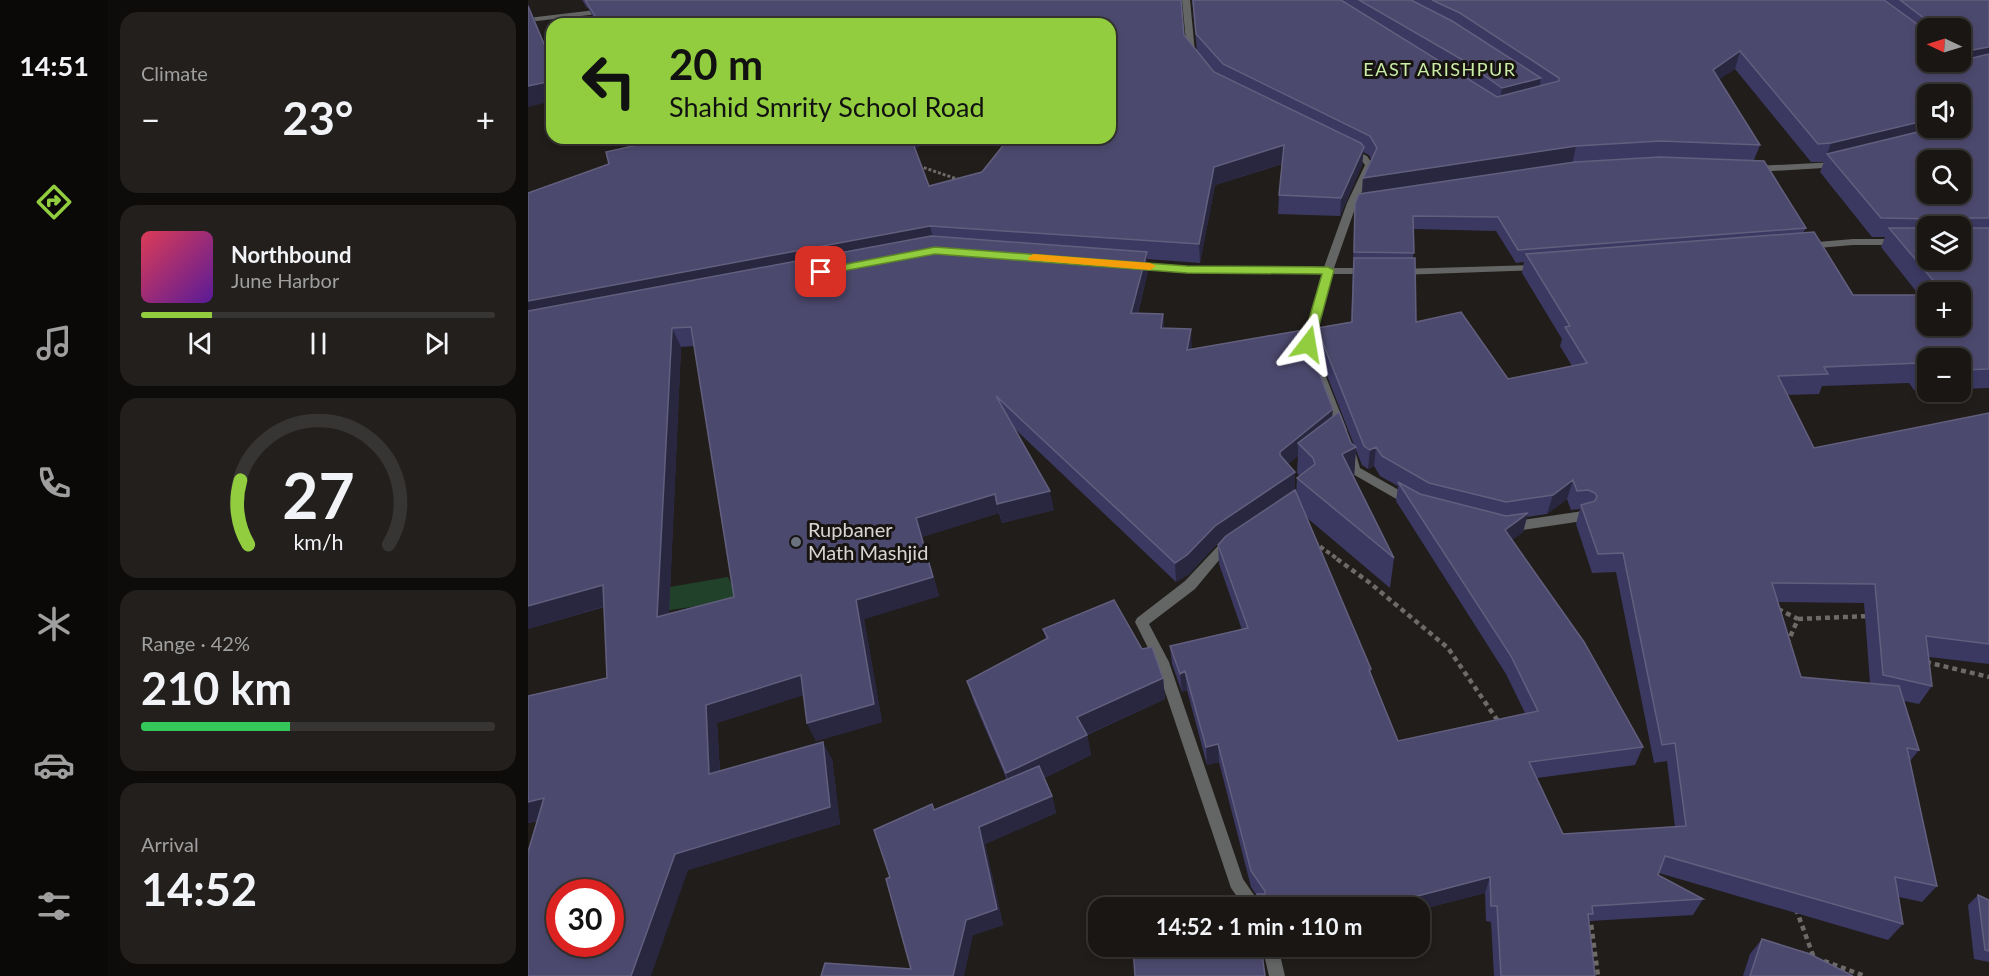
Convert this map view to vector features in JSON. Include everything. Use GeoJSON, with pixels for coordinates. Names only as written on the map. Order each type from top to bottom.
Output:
{"type":"FeatureCollection","features":[{"type":"Feature","properties":{"kind":"street"},"geometry":{"type":"LineString","coordinates":[[1186,0],[1191,52],[1198,61]]}},
{"type":"Feature","properties":{"kind":"street"},"geometry":{"type":"LineString","coordinates":[[528,20],[614,10]]}},
{"type":"Feature","properties":{"kind":"street"},"geometry":{"type":"LineString","coordinates":[[1335,143],[1364,158],[1369,165],[1352,203],[1328,270],[1308,344],[1336,433],[1355,470],[1422,508]]}},
{"type":"Feature","properties":{"kind":"street"},"geometry":{"type":"LineString","coordinates":[[1744,168],[1789,169],[1844,164]]}},
{"type":"Feature","properties":{"kind":"street"},"geometry":{"type":"LineString","coordinates":[[1352,203],[1362,201]]}},
{"type":"Feature","properties":{"kind":"street"},"geometry":{"type":"LineString","coordinates":[[1798,247],[1853,242],[1917,242]]}},
{"type":"Feature","properties":{"kind":"street"},"geometry":{"type":"LineString","coordinates":[[1118,264],[1187,269],[1412,272],[1545,267]]}},
{"type":"Feature","properties":{"kind":"street"},"geometry":{"type":"LineString","coordinates":[[1502,528],[1583,516]]}},
{"type":"Feature","properties":{"kind":"street"},"geometry":{"type":"LineString","coordinates":[[1247,897],[1237,883],[1162,662],[1142,622],[1190,585],[1221,550],[1248,532]]}},
{"type":"Feature","properties":{"kind":"street"},"geometry":{"type":"LineString","coordinates":[[1273,957],[1277,976]]}},
{"type":"Feature","properties":{"kind":"path"},"geometry":{"type":"LineString","coordinates":[[917,165],[962,180]]}},
{"type":"Feature","properties":{"kind":"path"},"geometry":{"type":"LineString","coordinates":[[1313,542],[1370,583],[1448,648],[1495,714],[1506,734]]}},
{"type":"Feature","properties":{"kind":"path"},"geometry":{"type":"LineString","coordinates":[[1767,604],[1798,619],[1871,616]]}},
{"type":"Feature","properties":{"kind":"path"},"geometry":{"type":"LineString","coordinates":[[1786,647],[1798,619]]}},
{"type":"Feature","properties":{"kind":"path"},"geometry":{"type":"LineString","coordinates":[[1919,661],[1989,676]]}},
{"type":"Feature","properties":{"kind":"path"},"geometry":{"type":"LineString","coordinates":[[1794,904],[1814,958],[1865,976]]}},
{"type":"Feature","properties":{"kind":"path"},"geometry":{"type":"LineString","coordinates":[[1589,908],[1598,976]]}},
{"type":"Feature","properties":{"kind":"green space"},"geometry":{"type":"Polygon","coordinates":[[[728,577],[739,600],[657,612],[658,589],[728,577]]]}},
{"type":"Feature","properties":{"kind":"building"},"geometry":{"type":"Polygon","coordinates":[[[585,0],[1181,0],[1184,35],[1214,72],[1361,143],[1364,147],[1341,198],[1279,195],[1284,145],[1214,167],[1199,244],[930,226],[528,301],[528,193],[609,164],[606,152],[641,144],[913,144],[929,186],[982,172],[1004,144],[1116,144],[1116,18],[596,18],[585,0]]]}},
{"type":"Feature","properties":{"kind":"building"},"geometry":{"type":"Polygon","coordinates":[[[1193,0],[1341,0],[1497,97],[1559,81],[1559,78],[1460,13],[1432,0],[1884,0],[1917,24],[1917,72],[1971,72],[1971,58],[1989,54],[1989,218],[1917,216],[1917,219],[1881,218],[1827,154],[1917,132],[1917,138],[1971,138],[1971,84],[1917,84],[1917,123],[1818,144],[1740,51],[1713,70],[1760,145],[1661,141],[1576,146],[1363,178],[1377,148],[1370,136],[1223,64],[1196,34],[1193,0]]]}},
{"type":"Feature","properties":{"kind":"building"},"geometry":{"type":"Polygon","coordinates":[[[1359,0],[1411,0],[1452,21],[1541,78],[1502,88],[1461,59],[1359,0]]]}},
{"type":"Feature","properties":{"kind":"building"},"geometry":{"type":"Polygon","coordinates":[[[1900,0],[1989,0],[1989,47],[1971,50],[1971,18],[1924,18],[1900,0]]]}},
{"type":"Feature","properties":{"kind":"building"},"geometry":{"type":"Polygon","coordinates":[[[528,6],[546,49],[546,82],[528,86],[528,6]]]}},
{"type":"Feature","properties":{"kind":"building"},"geometry":{"type":"Polygon","coordinates":[[[1660,157],[1764,161],[1806,228],[1518,250],[1498,217],[1413,216],[1414,253],[1354,252],[1355,204],[1359,194],[1575,162],[1660,157]]]}},
{"type":"Feature","properties":{"kind":"building"},"geometry":{"type":"Polygon","coordinates":[[[1889,228],[1917,228],[1917,261],[1889,228]]]}},
{"type":"Feature","properties":{"kind":"building"},"geometry":{"type":"Polygon","coordinates":[[[1971,228],[1989,228],[1989,369],[1971,370],[1971,348],[1917,348],[1917,363],[1824,367],[1828,374],[1778,376],[1814,448],[1989,413],[1989,644],[1926,636],[1932,686],[1883,675],[1875,584],[1772,583],[1801,677],[1899,686],[1919,750],[1907,748],[1937,886],[1895,877],[1903,924],[1665,856],[1658,875],[1703,899],[1592,906],[1593,914],[1588,914],[1595,976],[1501,976],[1497,906],[1491,906],[1490,877],[1414,897],[1258,897],[1257,894],[1265,894],[1265,891],[1251,871],[1218,744],[1206,747],[1185,671],[1180,674],[1170,646],[1248,628],[1218,545],[1226,536],[1295,490],[1371,669],[1369,670],[1398,741],[1538,711],[1511,656],[1398,482],[1420,494],[1506,516],[1528,513],[1505,530],[1584,642],[1643,747],[1529,762],[1563,834],[1686,826],[1675,743],[1662,745],[1623,553],[1598,554],[1581,505],[1595,501],[1597,496],[1588,490],[1577,491],[1573,480],[1553,495],[1506,502],[1429,483],[1382,456],[1376,447],[1370,450],[1364,446],[1317,328],[1352,322],[1354,258],[1415,258],[1416,322],[1461,312],[1508,379],[1587,363],[1565,327],[1570,326],[1526,254],[1814,232],[1853,295],[1917,295],[1917,336],[1971,336],[1971,282],[1935,282],[1924,270],[1971,270],[1971,228]]]}},
{"type":"Feature","properties":{"kind":"building"},"geometry":{"type":"Polygon","coordinates":[[[931,236],[1147,252],[1131,313],[1163,314],[1161,328],[1191,329],[1187,350],[1303,330],[1333,409],[1280,452],[1295,472],[1215,526],[1187,555],[1175,563],[996,396],[1050,491],[997,504],[995,494],[916,518],[933,577],[856,600],[874,704],[807,723],[801,675],[706,705],[709,774],[823,742],[830,807],[675,854],[631,976],[528,976],[528,852],[544,798],[528,802],[528,696],[607,678],[603,585],[528,606],[528,311],[931,236]],[[691,327],[672,328],[657,617],[734,597],[691,327]]]}},
{"type":"Feature","properties":{"kind":"building"},"geometry":{"type":"Polygon","coordinates":[[[1339,412],[1351,443],[1356,447],[1342,454],[1394,558],[1297,478],[1315,464],[1313,458],[1298,443],[1339,412]]]}},
{"type":"Feature","properties":{"kind":"building"},"geometry":{"type":"Polygon","coordinates":[[[1114,600],[1142,649],[1152,647],[1163,678],[1077,717],[1087,735],[1006,773],[967,681],[1048,638],[1043,629],[1114,600]]]}},
{"type":"Feature","properties":{"kind":"building"},"geometry":{"type":"Polygon","coordinates":[[[1039,766],[1052,796],[979,827],[997,909],[966,920],[953,976],[821,976],[825,963],[911,969],[886,879],[890,877],[874,830],[932,804],[934,810],[1039,766]]]}},
{"type":"Feature","properties":{"kind":"building"},"geometry":{"type":"Polygon","coordinates":[[[1978,895],[1989,900],[1989,951],[1985,950],[1978,895]]]}},
{"type":"Feature","properties":{"kind":"building"},"geometry":{"type":"Polygon","coordinates":[[[1762,939],[1810,954],[1853,976],[1750,976],[1762,939]]]}},
{"type":"Feature","properties":{"kind":"building"},"geometry":{"type":"Polygon","coordinates":[[[1134,957],[1262,957],[1265,976],[1135,976],[1134,957]]]}},
{"type":"Feature","properties":{"kind":"slow traffic"},"geometry":{"type":"LineString","coordinates":[[1033,258],[1150,266]]}},
{"type":"Feature","properties":{"kind":"place","name":"Rupbaner Math Mashjid"},"geometry":{"type":"Point","coordinates":[796,542]}},
{"type":"Feature","properties":{"kind":"district","name":"EAST ARISHPUR"},"geometry":{"type":"Point","coordinates":[1440,70]}},
{"type":"Feature","properties":{"kind":"route"},"geometry":{"type":"LineString","coordinates":[[821,272],[935,250],[1187,269],[1328,270],[1308,344]]}}]}
